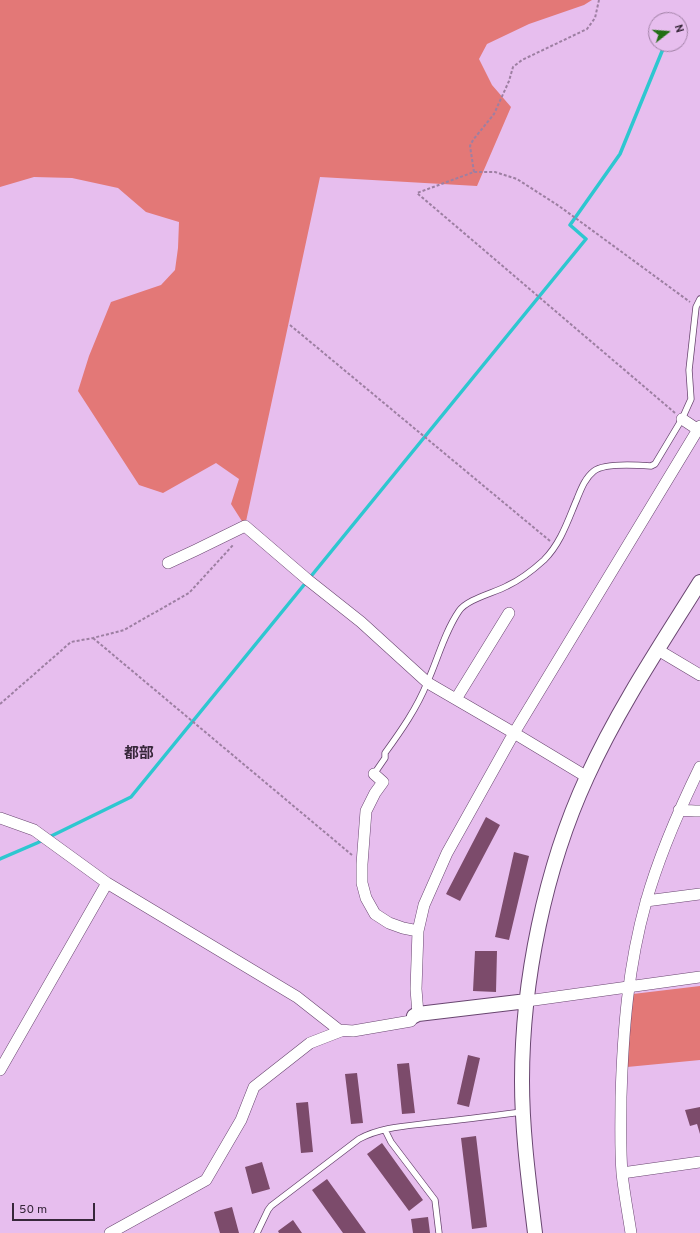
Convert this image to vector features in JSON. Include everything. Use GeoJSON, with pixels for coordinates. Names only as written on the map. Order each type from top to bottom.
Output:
{"type":"FeatureCollection","features":[{"type":"Feature","properties":{"kind":"street"},"geometry":{"type":"LineString","coordinates":[[110,1233],[206,1180],[241,1120],[254,1087],[310,1043],[341,1031],[353,1031],[411,1021],[416,1015],[418,931],[424,905],[448,853],[514,733],[699,429],[682,419]]}},
{"type":"Feature","properties":{"kind":"street"},"geometry":{"type":"LineString","coordinates":[[168,563],[245,526],[308,580],[361,622],[428,683],[587,777]]}},
{"type":"Feature","properties":{"kind":"street"},"geometry":{"type":"LineString","coordinates":[[535,1233],[525,1149],[522,1081],[523,1040],[535,947],[554,865],[570,818],[587,777],[620,713],[700,582]]}},
{"type":"Feature","properties":{"kind":"street"},"geometry":{"type":"LineString","coordinates":[[456,699],[509,613]]}},
{"type":"Feature","properties":{"kind":"street"},"geometry":{"type":"LineString","coordinates":[[658,650],[700,675]]}},
{"type":"Feature","properties":{"kind":"street"},"geometry":{"type":"LineString","coordinates":[[631,1233],[622,1173],[621,1138],[622,1058],[628,987],[646,902],[679,810],[700,767]]}},
{"type":"Feature","properties":{"kind":"street"},"geometry":{"type":"LineString","coordinates":[[374,774],[383,782],[375,793],[366,811],[362,883],[366,898],[375,914],[389,923],[418,931]]}},
{"type":"Feature","properties":{"kind":"street"},"geometry":{"type":"LineString","coordinates":[[679,810],[700,810]]}},
{"type":"Feature","properties":{"kind":"street"},"geometry":{"type":"LineString","coordinates":[[0,818],[34,830],[107,883],[297,997],[329,1024],[341,1031]]}},
{"type":"Feature","properties":{"kind":"street"},"geometry":{"type":"LineString","coordinates":[[0,1070],[107,883]]}},
{"type":"Feature","properties":{"kind":"street"},"geometry":{"type":"LineString","coordinates":[[646,902],[700,894]]}},
{"type":"Feature","properties":{"kind":"street"},"geometry":{"type":"LineString","coordinates":[[416,1015],[700,977]]}},
{"type":"Feature","properties":{"kind":"street"},"geometry":{"type":"LineString","coordinates":[[622,1173],[700,1162]]}},
{"type":"Feature","properties":{"kind":"lane"},"geometry":{"type":"LineString","coordinates":[[374,774],[385,758],[385,753],[407,721],[428,683],[444,638],[460,609],[470,602],[508,586],[544,560],[555,546],[564,530],[584,484],[595,470],[616,465],[651,466],[655,464],[682,419],[691,399],[689,370],[696,307],[700,299]]}},
{"type":"Feature","properties":{"kind":"lane"},"geometry":{"type":"LineString","coordinates":[[257,1233],[268,1210],[275,1202],[359,1139],[374,1132],[523,1112]]}},
{"type":"Feature","properties":{"kind":"lane"},"geometry":{"type":"LineString","coordinates":[[385,1130],[391,1142],[435,1200],[439,1233]]}},
{"type":"Feature","properties":{"kind":"path"},"geometry":{"type":"LineString","coordinates":[[474,172],[470,146],[494,114],[509,81],[513,67],[522,60],[587,29],[595,18],[599,0]]}},
{"type":"Feature","properties":{"kind":"path"},"geometry":{"type":"LineString","coordinates":[[682,419],[417,193],[474,172],[495,172],[517,179],[559,206],[696,307]]}},
{"type":"Feature","properties":{"kind":"path"},"geometry":{"type":"LineString","coordinates":[[290,325],[555,546]]}},
{"type":"Feature","properties":{"kind":"path"},"geometry":{"type":"LineString","coordinates":[[0,704],[71,642],[124,630],[189,593],[248,529]]}},
{"type":"Feature","properties":{"kind":"path"},"geometry":{"type":"LineString","coordinates":[[93,638],[362,864]]}},
{"type":"Feature","properties":{"kind":"shaded area"},"geometry":{"type":"Polygon","coordinates":[[[0,0],[592,0],[584,5],[529,24],[487,44],[479,59],[492,85],[511,107],[477,186],[320,177],[245,526],[231,504],[239,479],[216,463],[163,493],[139,485],[78,391],[89,356],[111,302],[161,285],[175,270],[179,222],[146,212],[118,188],[72,178],[34,177],[0,187],[0,0]]]}},
{"type":"Feature","properties":{"kind":"shaded area"},"geometry":{"type":"Polygon","coordinates":[[[700,986],[700,1060],[627,1067],[633,994],[700,986]]]}},
{"type":"Feature","properties":{"kind":"building"},"geometry":{"type":"Polygon","coordinates":[[[486,817],[500,825],[460,901],[446,894],[486,817]]]}},
{"type":"Feature","properties":{"kind":"building"},"geometry":{"type":"Polygon","coordinates":[[[514,852],[529,856],[509,940],[495,937],[514,852]]]}},
{"type":"Feature","properties":{"kind":"building"},"geometry":{"type":"Polygon","coordinates":[[[475,951],[497,951],[496,992],[473,991],[475,951]]]}},
{"type":"Feature","properties":{"kind":"building"},"geometry":{"type":"Polygon","coordinates":[[[468,1055],[480,1058],[469,1107],[457,1104],[468,1055]]]}},
{"type":"Feature","properties":{"kind":"building"},"geometry":{"type":"Polygon","coordinates":[[[409,1063],[415,1113],[402,1114],[397,1064],[409,1063]]]}},
{"type":"Feature","properties":{"kind":"building"},"geometry":{"type":"Polygon","coordinates":[[[357,1073],[363,1123],[351,1124],[345,1074],[357,1073]]]}},
{"type":"Feature","properties":{"kind":"building"},"geometry":{"type":"Polygon","coordinates":[[[308,1102],[313,1152],[301,1153],[296,1103],[308,1102]]]}},
{"type":"Feature","properties":{"kind":"building"},"geometry":{"type":"Polygon","coordinates":[[[700,1107],[700,1134],[697,1124],[690,1126],[685,1110],[700,1107]]]}},
{"type":"Feature","properties":{"kind":"building"},"geometry":{"type":"Polygon","coordinates":[[[476,1136],[487,1227],[472,1229],[461,1138],[476,1136]]]}},
{"type":"Feature","properties":{"kind":"building"},"geometry":{"type":"Polygon","coordinates":[[[382,1143],[423,1200],[409,1211],[367,1154],[382,1143]]]}},
{"type":"Feature","properties":{"kind":"building"},"geometry":{"type":"Polygon","coordinates":[[[262,1162],[270,1189],[252,1194],[245,1167],[262,1162]]]}},
{"type":"Feature","properties":{"kind":"building"},"geometry":{"type":"Polygon","coordinates":[[[327,1179],[366,1233],[343,1233],[312,1190],[327,1179]]]}},
{"type":"Feature","properties":{"kind":"building"},"geometry":{"type":"Polygon","coordinates":[[[232,1207],[239,1233],[220,1233],[214,1212],[232,1207]]]}},
{"type":"Feature","properties":{"kind":"building"},"geometry":{"type":"Polygon","coordinates":[[[428,1217],[430,1233],[413,1233],[411,1219],[428,1217]]]}},
{"type":"Feature","properties":{"kind":"building"},"geometry":{"type":"Polygon","coordinates":[[[293,1220],[302,1233],[279,1233],[278,1231],[293,1220]]]}},
{"type":"Feature","properties":{"kind":"waterway"},"geometry":{"type":"LineString","coordinates":[[0,859],[37,843],[131,797],[586,239],[570,225],[620,154],[662,52]]}},
{"type":"Feature","properties":{"kind":"district","name":"都部"},"geometry":{"type":"Point","coordinates":[139,755]}}]}
